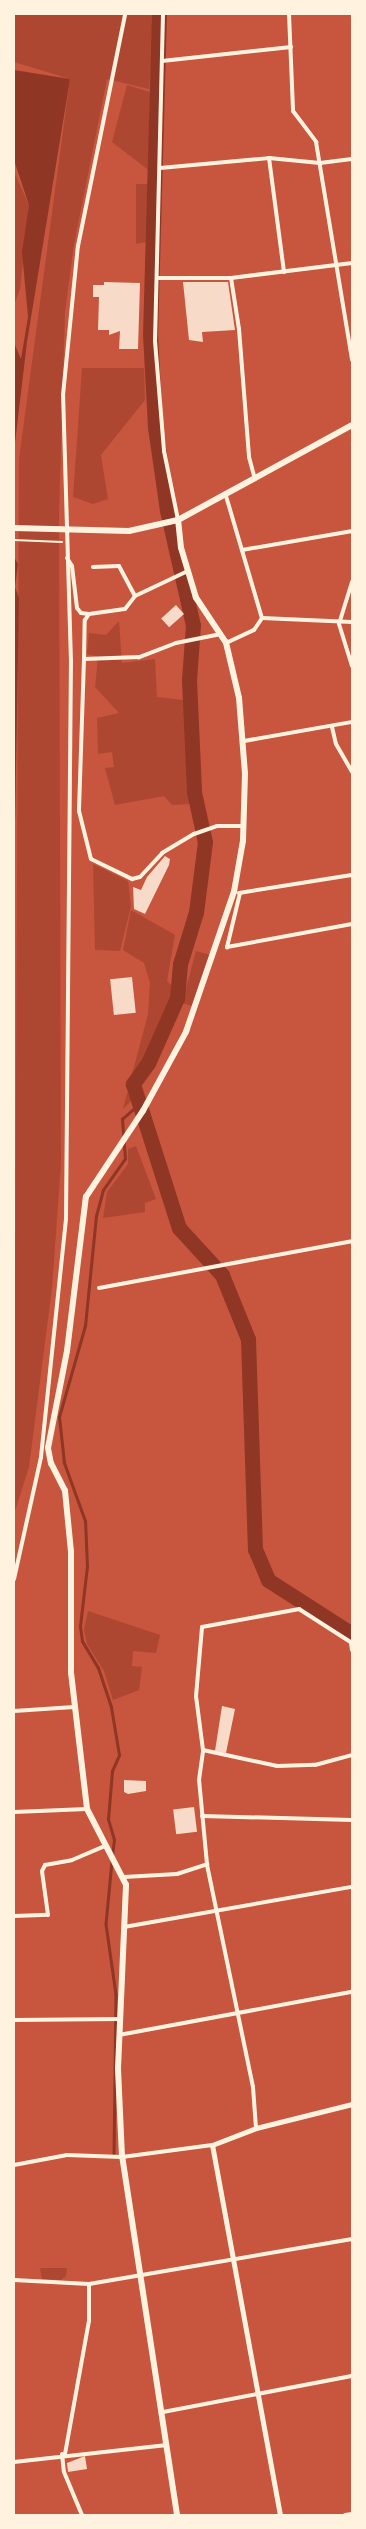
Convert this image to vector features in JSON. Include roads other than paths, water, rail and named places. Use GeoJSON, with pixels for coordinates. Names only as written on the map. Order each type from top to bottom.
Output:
{"type":"FeatureCollection","features":[{"type":"Feature","properties":{"kind":"main road"},"geometry":{"type":"LineString","coordinates":[[14,528],[129,531],[176,521],[226,496],[352,425]]}},
{"type":"Feature","properties":{"kind":"main road"},"geometry":{"type":"LineString","coordinates":[[176,521],[186,572],[196,598],[221,633],[226,643],[239,698],[244,742],[244,826],[237,893],[186,1032],[143,1111],[86,1197],[67,1350],[48,1448],[51,1464],[65,1490],[71,1552],[74,1707],[87,1809],[105,1846],[124,1877],[124,1927],[119,2035],[122,2156],[140,2277],[163,2412],[177,2515]]}},
{"type":"Feature","properties":{"kind":"street"},"geometry":{"type":"LineString","coordinates":[[14,1579],[41,1457],[66,1219],[71,662],[66,558],[63,395],[71,304],[81,230],[125,14]]}},
{"type":"Feature","properties":{"kind":"street"},"geometry":{"type":"LineString","coordinates":[[163,14],[159,278],[155,340],[164,451],[176,521]]}},
{"type":"Feature","properties":{"kind":"street"},"geometry":{"type":"LineString","coordinates":[[289,14],[293,111],[316,142],[334,265],[352,360]]}},
{"type":"Feature","properties":{"kind":"street"},"geometry":{"type":"LineString","coordinates":[[162,61],[291,47]]}},
{"type":"Feature","properties":{"kind":"street"},"geometry":{"type":"LineString","coordinates":[[160,168],[269,158],[320,163],[352,160]]}},
{"type":"Feature","properties":{"kind":"street"},"geometry":{"type":"LineString","coordinates":[[269,158],[284,272]]}},
{"type":"Feature","properties":{"kind":"street"},"geometry":{"type":"LineString","coordinates":[[159,278],[231,278],[352,263]]}},
{"type":"Feature","properties":{"kind":"street"},"geometry":{"type":"LineString","coordinates":[[231,278],[239,329],[249,457],[255,479]]}},
{"type":"Feature","properties":{"kind":"street"},"geometry":{"type":"LineString","coordinates":[[346,332],[352,332]]}},
{"type":"Feature","properties":{"kind":"street"},"geometry":{"type":"LineString","coordinates":[[226,496],[262,618]]}},
{"type":"Feature","properties":{"kind":"street"},"geometry":{"type":"LineString","coordinates":[[242,550],[352,531]]}},
{"type":"Feature","properties":{"kind":"street"},"geometry":{"type":"LineString","coordinates":[[66,558],[72,566],[77,608],[81,613],[89,614],[125,609],[135,596],[176,575],[186,572]]}},
{"type":"Feature","properties":{"kind":"street"},"geometry":{"type":"LineString","coordinates":[[93,567],[119,566],[135,596]]}},
{"type":"Feature","properties":{"kind":"street"},"geometry":{"type":"LineString","coordinates":[[352,582],[338,624],[352,666]]}},
{"type":"Feature","properties":{"kind":"street"},"geometry":{"type":"LineString","coordinates":[[89,614],[86,620],[84,659],[79,811],[91,859],[132,879],[140,877],[162,853],[194,834],[217,826],[244,826]]}},
{"type":"Feature","properties":{"kind":"street"},"geometry":{"type":"LineString","coordinates":[[262,618],[338,624],[352,622]]}},
{"type":"Feature","properties":{"kind":"street"},"geometry":{"type":"LineString","coordinates":[[226,643],[254,630],[262,618]]}},
{"type":"Feature","properties":{"kind":"street"},"geometry":{"type":"LineString","coordinates":[[84,659],[139,657],[176,643],[221,633]]}},
{"type":"Feature","properties":{"kind":"street"},"geometry":{"type":"LineString","coordinates":[[244,742],[332,727],[352,722]]}},
{"type":"Feature","properties":{"kind":"street"},"geometry":{"type":"LineString","coordinates":[[332,727],[336,744],[352,772]]}},
{"type":"Feature","properties":{"kind":"street"},"geometry":{"type":"LineString","coordinates":[[352,875],[237,893],[227,947],[352,924]]}},
{"type":"Feature","properties":{"kind":"street"},"geometry":{"type":"LineString","coordinates":[[98,1288],[352,1241]]}},
{"type":"Feature","properties":{"kind":"street"},"geometry":{"type":"LineString","coordinates":[[256,2128],[253,2087],[235,2014],[207,1864],[198,1780],[203,1750],[196,1696],[202,1626],[298,1609],[351,1643],[352,1650]]}},
{"type":"Feature","properties":{"kind":"street"},"geometry":{"type":"LineString","coordinates":[[14,1711],[74,1707]]}},
{"type":"Feature","properties":{"kind":"street"},"geometry":{"type":"LineString","coordinates":[[203,1750],[277,1766],[315,1765],[352,1755]]}},
{"type":"Feature","properties":{"kind":"street"},"geometry":{"type":"LineString","coordinates":[[14,1812],[87,1809]]}},
{"type":"Feature","properties":{"kind":"street"},"geometry":{"type":"LineString","coordinates":[[202,1816],[352,1820]]}},
{"type":"Feature","properties":{"kind":"street"},"geometry":{"type":"LineString","coordinates":[[14,1916],[48,1915],[42,1871],[44,1865],[72,1860],[105,1846]]}},
{"type":"Feature","properties":{"kind":"street"},"geometry":{"type":"LineString","coordinates":[[124,1877],[177,1874],[207,1864]]}},
{"type":"Feature","properties":{"kind":"street"},"geometry":{"type":"LineString","coordinates":[[124,1927],[352,1887]]}},
{"type":"Feature","properties":{"kind":"street"},"geometry":{"type":"LineString","coordinates":[[119,2035],[352,1992]]}},
{"type":"Feature","properties":{"kind":"street"},"geometry":{"type":"LineString","coordinates":[[14,2020],[120,2018]]}},
{"type":"Feature","properties":{"kind":"street"},"geometry":{"type":"LineString","coordinates":[[14,2165],[67,2155],[122,2156],[212,2145],[256,2128],[352,2104]]}},
{"type":"Feature","properties":{"kind":"street"},"geometry":{"type":"LineString","coordinates":[[212,2145],[280,2515]]}},
{"type":"Feature","properties":{"kind":"street"},"geometry":{"type":"LineString","coordinates":[[14,2280],[89,2284],[140,2277],[352,2239]]}},
{"type":"Feature","properties":{"kind":"street"},"geometry":{"type":"LineString","coordinates":[[82,2515],[67,2478],[63,2454],[89,2321],[89,2284]]}},
{"type":"Feature","properties":{"kind":"street"},"geometry":{"type":"LineString","coordinates":[[163,2412],[352,2376]]}},
{"type":"Feature","properties":{"kind":"street"},"geometry":{"type":"LineString","coordinates":[[14,2462],[63,2454],[167,2445]]}},
{"type":"Feature","properties":{"kind":"street"},"geometry":{"type":"LineString","coordinates":[[345,2515],[352,2514]]}},
{"type":"Feature","properties":{"kind":"waterway"},"geometry":{"type":"LineString","coordinates":[[159,14],[150,334],[155,427],[167,510],[193,625],[189,680],[194,792],[205,842],[196,912],[180,964],[177,998],[148,1063],[133,1084],[179,1228],[222,1275],[248,1339],[255,1549],[268,1580],[352,1634]]}},
{"type":"Feature","properties":{"kind":"waterway"},"geometry":{"type":"LineString","coordinates":[[112,1856],[114,1840],[108,1819],[112,1771],[119,1755],[111,1707],[98,1668],[82,1641],[80,1626],[87,1566],[85,1521],[64,1463],[59,1417],[85,1326],[96,1216],[103,1190],[125,1159],[122,1119],[137,1106]]}},
{"type":"Feature","properties":{"kind":"waterway"},"geometry":{"type":"LineString","coordinates":[[112,1861],[106,1924],[116,1994],[114,2153]]}}]}
